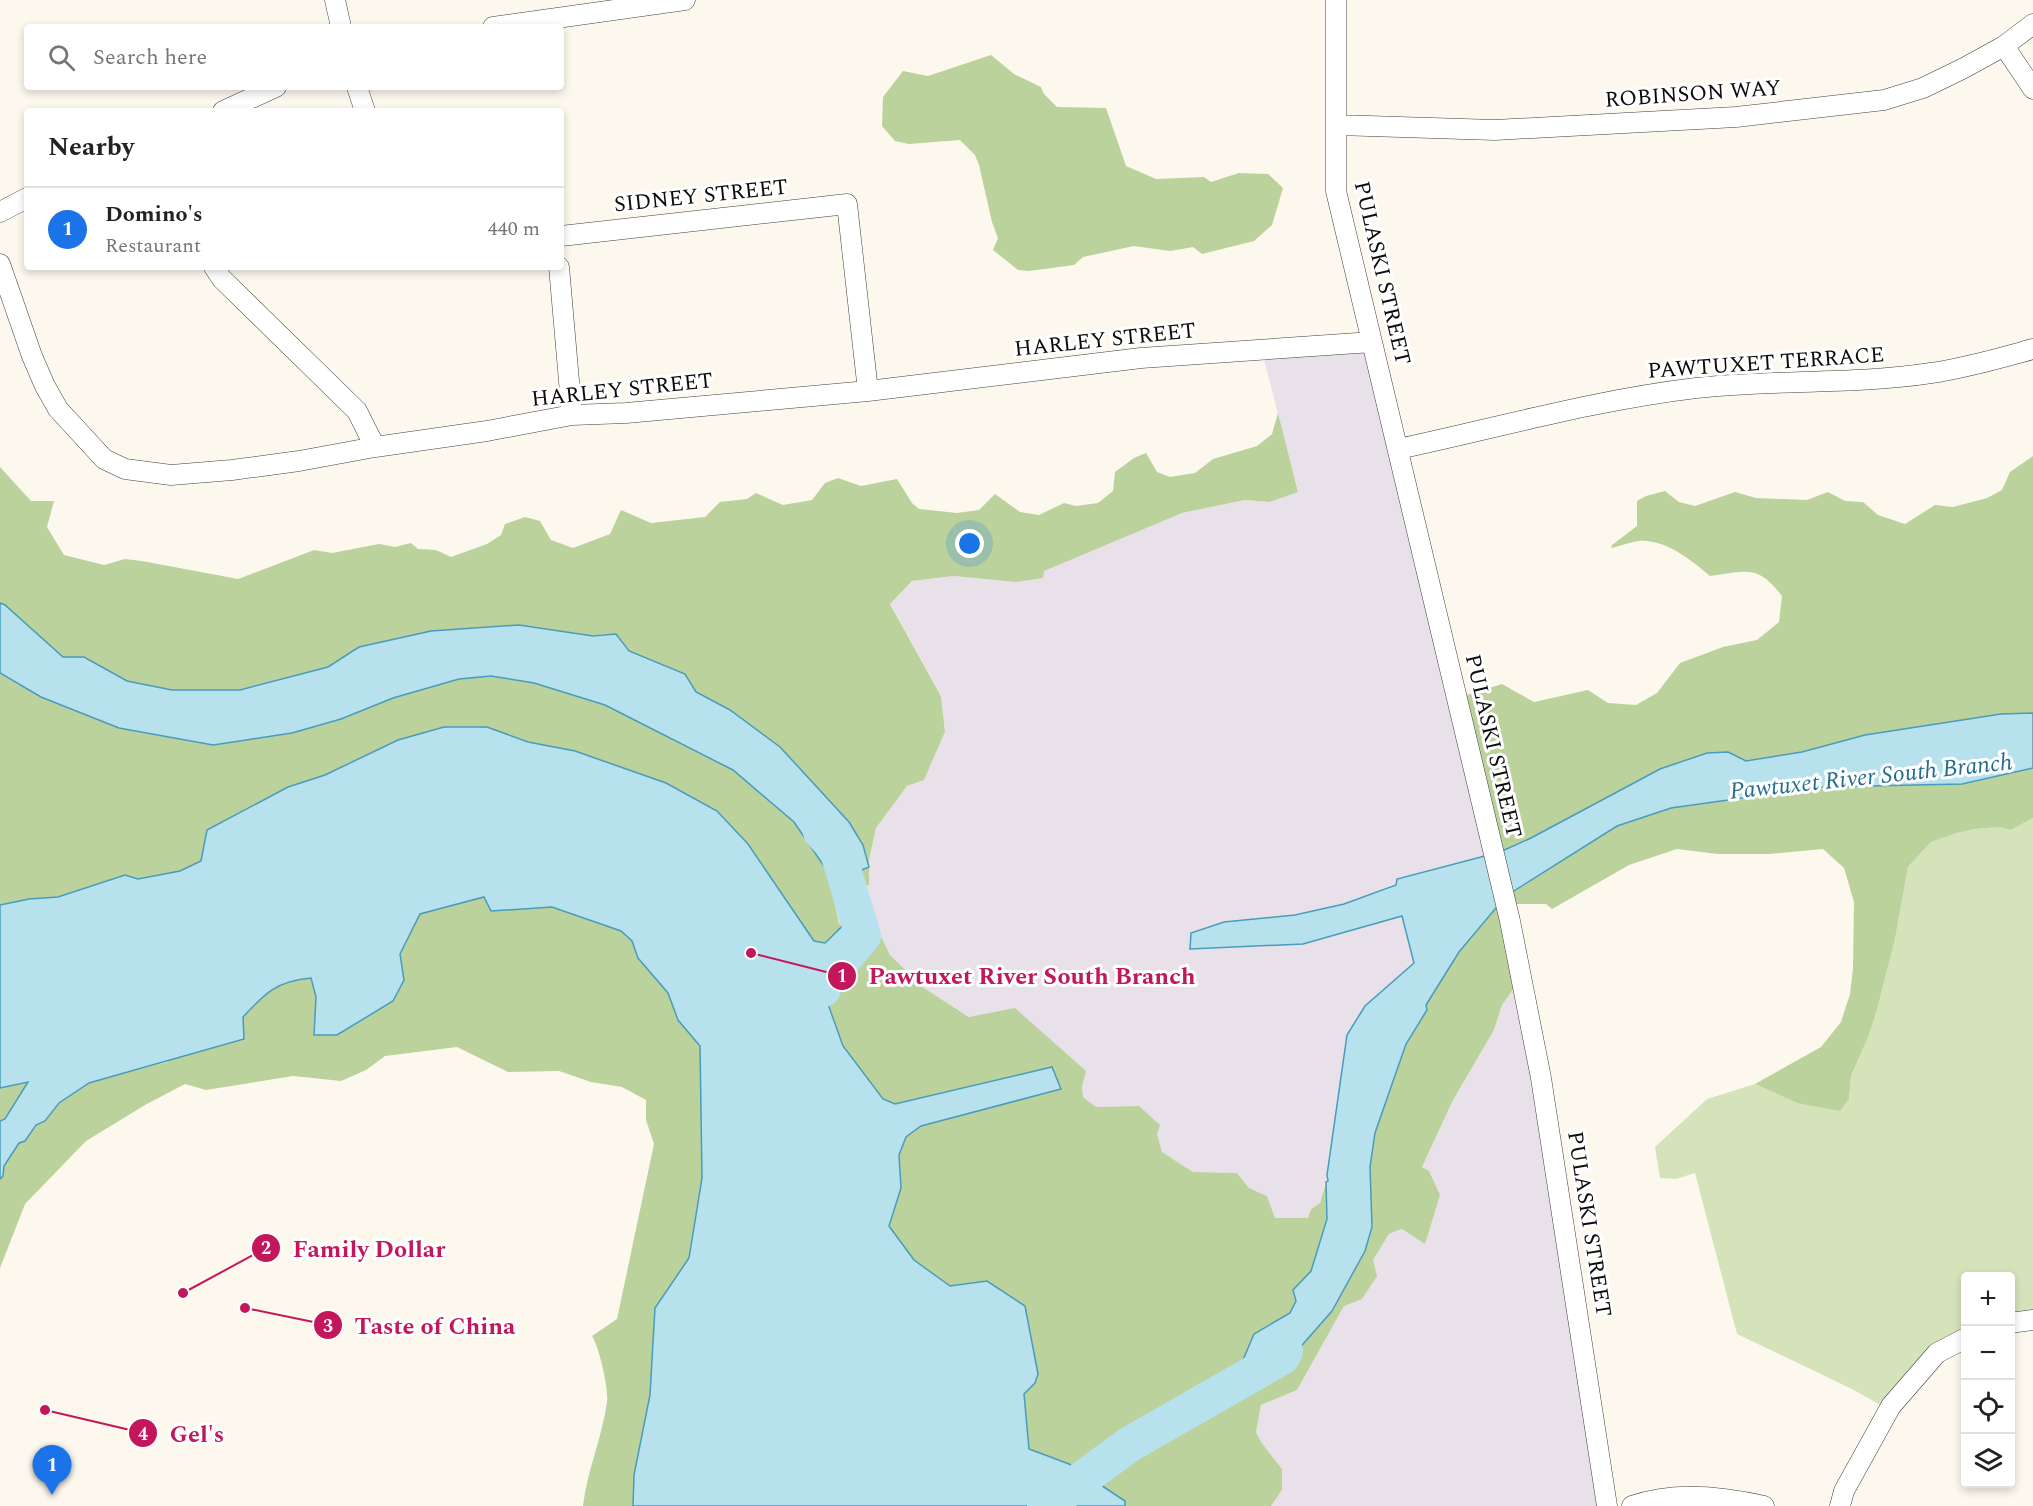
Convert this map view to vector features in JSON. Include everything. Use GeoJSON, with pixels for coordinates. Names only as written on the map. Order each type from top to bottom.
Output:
{"type":"FeatureCollection","features":[{"type":"Feature","properties":{"kind":"street"},"geometry":{"type":"LineString","coordinates":[[334,0],[340,24]]}},
{"type":"Feature","properties":{"kind":"street"},"geometry":{"type":"LineString","coordinates":[[514,24],[685,0]]}},
{"type":"Feature","properties":{"kind":"street","name":"PULASKI STREET"},"geometry":{"type":"LineString","coordinates":[[1336,0],[1336,191],[1510,921],[1541,1078],[1606,1506]]}},
{"type":"Feature","properties":{"kind":"street","name":"ROBINSON WAY"},"geometry":{"type":"LineString","coordinates":[[1337,126],[1495,130],[1736,117],[1884,100],[1923,88],[2004,46],[2033,24]]}},
{"type":"Feature","properties":{"kind":"street"},"geometry":{"type":"LineString","coordinates":[[2004,46],[2033,89]]}},
{"type":"Feature","properties":{"kind":"street"},"geometry":{"type":"LineString","coordinates":[[230,108],[269,90]]}},
{"type":"Feature","properties":{"kind":"street"},"geometry":{"type":"LineString","coordinates":[[358,90],[364,108]]}},
{"type":"Feature","properties":{"kind":"street"},"geometry":{"type":"LineString","coordinates":[[0,212],[24,200]]}},
{"type":"Feature","properties":{"kind":"street","name":"SIDNEY STREET"},"geometry":{"type":"LineString","coordinates":[[564,236],[847,204],[868,391]]}},
{"type":"Feature","properties":{"kind":"street","name":"HARLEY STREET"},"geometry":{"type":"LineString","coordinates":[[0,264],[32,356],[58,409],[104,459],[125,469],[171,475],[299,461],[572,415],[626,413],[868,391],[1141,358],[1372,342]]}},
{"type":"Feature","properties":{"kind":"street"},"geometry":{"type":"LineString","coordinates":[[216,270],[222,279],[357,411],[375,447]]}},
{"type":"Feature","properties":{"kind":"street"},"geometry":{"type":"LineString","coordinates":[[559,270],[572,415]]}},
{"type":"Feature","properties":{"kind":"street","name":"PAWTUXET TERRACE"},"geometry":{"type":"LineString","coordinates":[[1398,449],[1636,397],[1696,388],[1932,373],[2033,349]]}},
{"type":"Feature","properties":{"kind":"street"},"geometry":{"type":"LineString","coordinates":[[2015,1322],[2033,1320]]}},
{"type":"Feature","properties":{"kind":"street"},"geometry":{"type":"LineString","coordinates":[[1840,1506],[1844,1491],[1891,1406],[1937,1353],[1961,1340]]}},
{"type":"Feature","properties":{"kind":"street"},"geometry":{"type":"LineString","coordinates":[[1632,1506],[1644,1502],[1692,1496],[1734,1499],[1764,1506]]}},
{"type":"Feature","properties":{"kind":"shaded area"},"geometry":{"type":"Polygon","coordinates":[[[1370,344],[1500,852],[1397,879],[1396,887],[1395,884],[1344,904],[1295,915],[1251,945],[1303,944],[1403,916],[1414,963],[1365,1006],[1328,1182],[1325,1183],[1320,1203],[1311,1209],[1308,1218],[1275,1218],[1267,1196],[1249,1188],[1237,1173],[1193,1172],[1162,1152],[1157,1134],[1139,1106],[1096,1107],[1083,1097],[1082,1086],[1015,1009],[970,1017],[924,988],[890,955],[877,928],[865,927],[865,919],[855,918],[839,924],[833,894],[839,887],[869,885],[868,865],[876,828],[907,786],[924,780],[945,732],[941,695],[890,603],[912,581],[954,576],[1016,582],[1182,513],[1245,500],[1269,502],[1298,491],[1262,352],[1370,344]]]}},
{"type":"Feature","properties":{"kind":"shaded area"},"geometry":{"type":"Polygon","coordinates":[[[1522,977],[1610,1506],[1271,1506],[1282,1490],[1282,1469],[1256,1432],[1261,1405],[1297,1390],[1344,1306],[1389,1234],[1402,1229],[1426,1243],[1429,1171],[1422,1167],[1453,1100],[1494,1030],[1502,1005],[1522,977]]]}},
{"type":"Feature","properties":{"kind":"green space"},"geometry":{"type":"Polygon","coordinates":[[[991,55],[1014,74],[1041,87],[1044,94],[1057,107],[1106,108],[1126,166],[1156,179],[1204,177],[1211,182],[1239,173],[1268,174],[1283,188],[1272,225],[1254,241],[1202,254],[1193,247],[1170,251],[1134,246],[1083,257],[1074,265],[1029,271],[1018,270],[993,250],[998,238],[975,155],[960,140],[909,144],[895,141],[882,126],[883,97],[903,71],[928,76],[991,55]]]}},
{"type":"Feature","properties":{"kind":"green space"},"geometry":{"type":"Polygon","coordinates":[[[1278,413],[1298,492],[1269,502],[1245,500],[1182,513],[1044,571],[1043,578],[1016,582],[954,576],[912,581],[890,604],[941,696],[945,732],[924,780],[907,786],[876,828],[868,865],[863,845],[730,710],[696,692],[685,674],[629,651],[616,634],[359,647],[328,667],[240,690],[172,690],[127,681],[84,657],[63,657],[0,603],[0,467],[31,501],[54,501],[47,527],[64,555],[104,565],[125,559],[142,561],[238,579],[314,550],[332,553],[379,544],[395,547],[411,543],[418,549],[436,550],[451,557],[487,544],[501,535],[505,524],[525,517],[540,521],[551,540],[573,548],[610,534],[621,510],[651,523],[705,517],[720,502],[747,499],[756,493],[783,505],[812,500],[825,483],[838,478],[861,486],[897,479],[912,503],[919,509],[957,513],[979,510],[995,494],[1020,512],[1039,515],[1064,503],[1076,506],[1098,503],[1113,491],[1115,472],[1134,458],[1146,453],[1157,472],[1170,477],[1195,473],[1213,459],[1257,446],[1272,434],[1278,413]]]}},
{"type":"Feature","properties":{"kind":"green space"},"geometry":{"type":"Polygon","coordinates":[[[2033,456],[2033,713],[2001,714],[1865,735],[1802,752],[1746,761],[1728,752],[1500,852],[1460,697],[1502,684],[1534,702],[1588,690],[1608,703],[1636,705],[1657,693],[1680,663],[1723,647],[1757,640],[1779,622],[1782,596],[1758,574],[1742,572],[1710,576],[1677,552],[1649,541],[1611,548],[1637,526],[1637,501],[1665,491],[1679,502],[1695,506],[1735,492],[1756,498],[1807,500],[1828,492],[1845,501],[1863,502],[1878,515],[1905,524],[1935,505],[1953,507],[1987,498],[2002,490],[2010,472],[2033,456]]]}},
{"type":"Feature","properties":{"kind":"green space"},"geometry":{"type":"Polygon","coordinates":[[[0,673],[41,697],[119,728],[341,719],[393,698],[459,679],[491,676],[534,683],[605,705],[733,770],[794,822],[828,872],[854,873],[869,867],[869,885],[839,887],[833,894],[839,924],[843,924],[841,929],[825,943],[814,941],[748,844],[575,751],[528,742],[487,727],[444,727],[398,740],[325,775],[288,787],[207,830],[201,861],[180,871],[138,879],[125,875],[58,897],[29,899],[0,905],[0,673]]]}},
{"type":"Feature","properties":{"kind":"green space"},"geometry":{"type":"Polygon","coordinates":[[[2033,768],[2033,818],[2011,830],[1999,827],[1975,829],[1931,842],[1908,867],[1895,939],[1877,1010],[1851,1076],[1849,1099],[1840,1111],[1797,1103],[1755,1084],[1821,1047],[1841,1022],[1850,994],[1853,968],[1854,902],[1844,868],[1823,849],[1769,854],[1718,854],[1677,849],[1629,865],[1552,909],[1546,904],[1507,904],[1522,977],[1502,1005],[1494,1030],[1453,1100],[1422,1167],[1429,1171],[1440,1195],[1425,1244],[1402,1229],[1389,1234],[1373,1260],[1377,1276],[1362,1299],[1344,1306],[1297,1390],[1261,1405],[1256,1432],[1282,1469],[1282,1490],[1271,1506],[1125,1506],[1125,1501],[1069,1464],[1029,1449],[1024,1393],[1035,1383],[987,1281],[950,1286],[914,1260],[889,1226],[901,1188],[899,1155],[906,1137],[921,1126],[1061,1089],[1051,1067],[895,1104],[883,1099],[843,1046],[828,1004],[833,978],[865,927],[877,928],[890,955],[924,988],[969,1017],[1015,1008],[1086,1071],[1082,1086],[1083,1097],[1096,1107],[1139,1106],[1160,1125],[1157,1134],[1162,1152],[1193,1172],[1237,1173],[1249,1188],[1267,1196],[1275,1218],[1308,1218],[1311,1209],[1320,1203],[1326,1182],[1327,1219],[1311,1271],[1293,1290],[1296,1301],[1290,1313],[1254,1334],[1332,1311],[1365,1251],[1372,1227],[1370,1167],[1375,1133],[1406,1044],[1427,1011],[1426,1005],[1459,952],[1506,897],[1617,826],[1671,808],[1822,787],[1962,784],[2033,768]]]}},
{"type":"Feature","properties":{"kind":"green space"},"geometry":{"type":"Polygon","coordinates":[[[2033,818],[2033,1320],[2015,1322],[2015,1272],[1961,1272],[1961,1343],[1947,1349],[1891,1411],[1854,1390],[1737,1334],[1695,1173],[1676,1179],[1660,1178],[1655,1147],[1707,1099],[1755,1084],[1797,1103],[1849,1099],[1851,1076],[1877,1010],[1895,939],[1908,867],[1931,842],[1975,829],[1999,827],[2011,830],[2033,818]]]}},
{"type":"Feature","properties":{"kind":"green space"},"geometry":{"type":"Polygon","coordinates":[[[484,897],[492,911],[552,907],[621,931],[632,941],[638,958],[668,993],[678,1020],[700,1046],[702,1178],[689,1258],[655,1309],[650,1395],[634,1475],[633,1506],[583,1506],[607,1402],[603,1368],[592,1336],[617,1319],[654,1144],[646,1120],[646,1100],[622,1087],[591,1082],[559,1071],[508,1072],[457,1047],[385,1056],[366,1070],[341,1081],[293,1076],[206,1090],[185,1084],[86,1141],[25,1204],[0,1268],[0,1179],[3,1176],[4,1166],[19,1142],[25,1141],[36,1125],[45,1121],[59,1103],[89,1083],[167,1062],[243,1017],[261,997],[284,981],[310,977],[316,997],[314,1035],[404,980],[400,954],[420,914],[484,897]]]}},
{"type":"Feature","properties":{"kind":"green space"},"geometry":{"type":"Polygon","coordinates":[[[29,1081],[5,1119],[0,1121],[0,1088],[29,1081]]]}},
{"type":"Feature","properties":{"kind":"water"},"geometry":{"type":"Polygon","coordinates":[[[0,603],[63,657],[84,657],[127,681],[172,690],[240,690],[328,667],[359,647],[431,631],[519,625],[593,636],[616,634],[629,651],[685,674],[696,692],[730,710],[780,747],[849,822],[863,845],[869,867],[854,873],[828,872],[794,822],[733,770],[605,705],[534,683],[491,676],[459,679],[393,698],[341,719],[292,733],[213,745],[119,728],[41,697],[0,673],[0,603]]]}},
{"type":"Feature","properties":{"kind":"water"},"geometry":{"type":"Polygon","coordinates":[[[2033,713],[2033,768],[1962,784],[1822,787],[1671,808],[1617,826],[1506,896],[1459,952],[1426,1005],[1427,1010],[1406,1044],[1375,1133],[1370,1167],[1372,1227],[1365,1251],[1332,1311],[1267,1385],[1249,1390],[1240,1367],[1254,1334],[1290,1313],[1296,1301],[1293,1290],[1311,1271],[1327,1219],[1326,1182],[1328,1181],[1347,1035],[1365,1006],[1414,963],[1402,916],[1303,944],[1190,949],[1191,933],[1224,922],[1295,915],[1344,904],[1396,885],[1397,879],[1500,852],[1531,838],[1660,769],[1707,753],[1728,752],[1746,761],[1802,752],[1865,735],[2001,714],[2033,713]]]}},
{"type":"Feature","properties":{"kind":"water"},"geometry":{"type":"Polygon","coordinates":[[[444,727],[487,727],[528,742],[575,751],[666,783],[717,811],[748,844],[814,941],[825,943],[852,920],[865,919],[865,927],[833,978],[828,1004],[843,1046],[883,1099],[895,1104],[1052,1067],[1061,1089],[921,1126],[906,1137],[899,1155],[901,1188],[889,1226],[914,1260],[950,1286],[987,1281],[1025,1306],[1038,1374],[1035,1383],[1024,1394],[1029,1449],[1069,1464],[1125,1501],[1125,1506],[633,1506],[634,1475],[650,1395],[655,1308],[689,1258],[702,1178],[700,1046],[678,1020],[668,993],[638,958],[632,941],[621,931],[552,907],[491,911],[484,897],[420,914],[400,954],[404,980],[393,1001],[337,1035],[314,1035],[316,997],[311,978],[280,985],[258,1001],[243,1017],[244,1039],[89,1083],[59,1103],[45,1121],[36,1125],[25,1141],[19,1143],[4,1166],[3,1176],[0,1179],[0,1121],[5,1119],[28,1082],[0,1088],[0,905],[29,899],[58,897],[125,875],[138,879],[180,871],[201,861],[207,830],[288,787],[325,775],[398,740],[444,727]]]}},
{"type":"Feature","properties":{"kind":"waterway"},"geometry":{"type":"LineString","coordinates":[[821,832],[837,849],[863,936],[823,983],[823,989]]}},
{"type":"Feature","properties":{"kind":"waterway","name":"Pawtuxet River South Branch"},"geometry":{"type":"LineString","coordinates":[[1045,1506],[1130,1444],[1282,1357],[1285,1351]]}},
{"type":"Feature","properties":{"kind":"place","name":"Pawtuxet River South Branch"},"geometry":{"type":"Point","coordinates":[751,953]}},
{"type":"Feature","properties":{"kind":"place","name":"Family Dollar"},"geometry":{"type":"Point","coordinates":[183,1293]}},
{"type":"Feature","properties":{"kind":"place","name":"Taste of China"},"geometry":{"type":"Point","coordinates":[245,1308]}},
{"type":"Feature","properties":{"kind":"place","name":"Gel's"},"geometry":{"type":"Point","coordinates":[45,1410]}},
{"type":"Feature","properties":{"kind":"place","name":"Domino's"},"geometry":{"type":"Point","coordinates":[52,1495]}}]}
